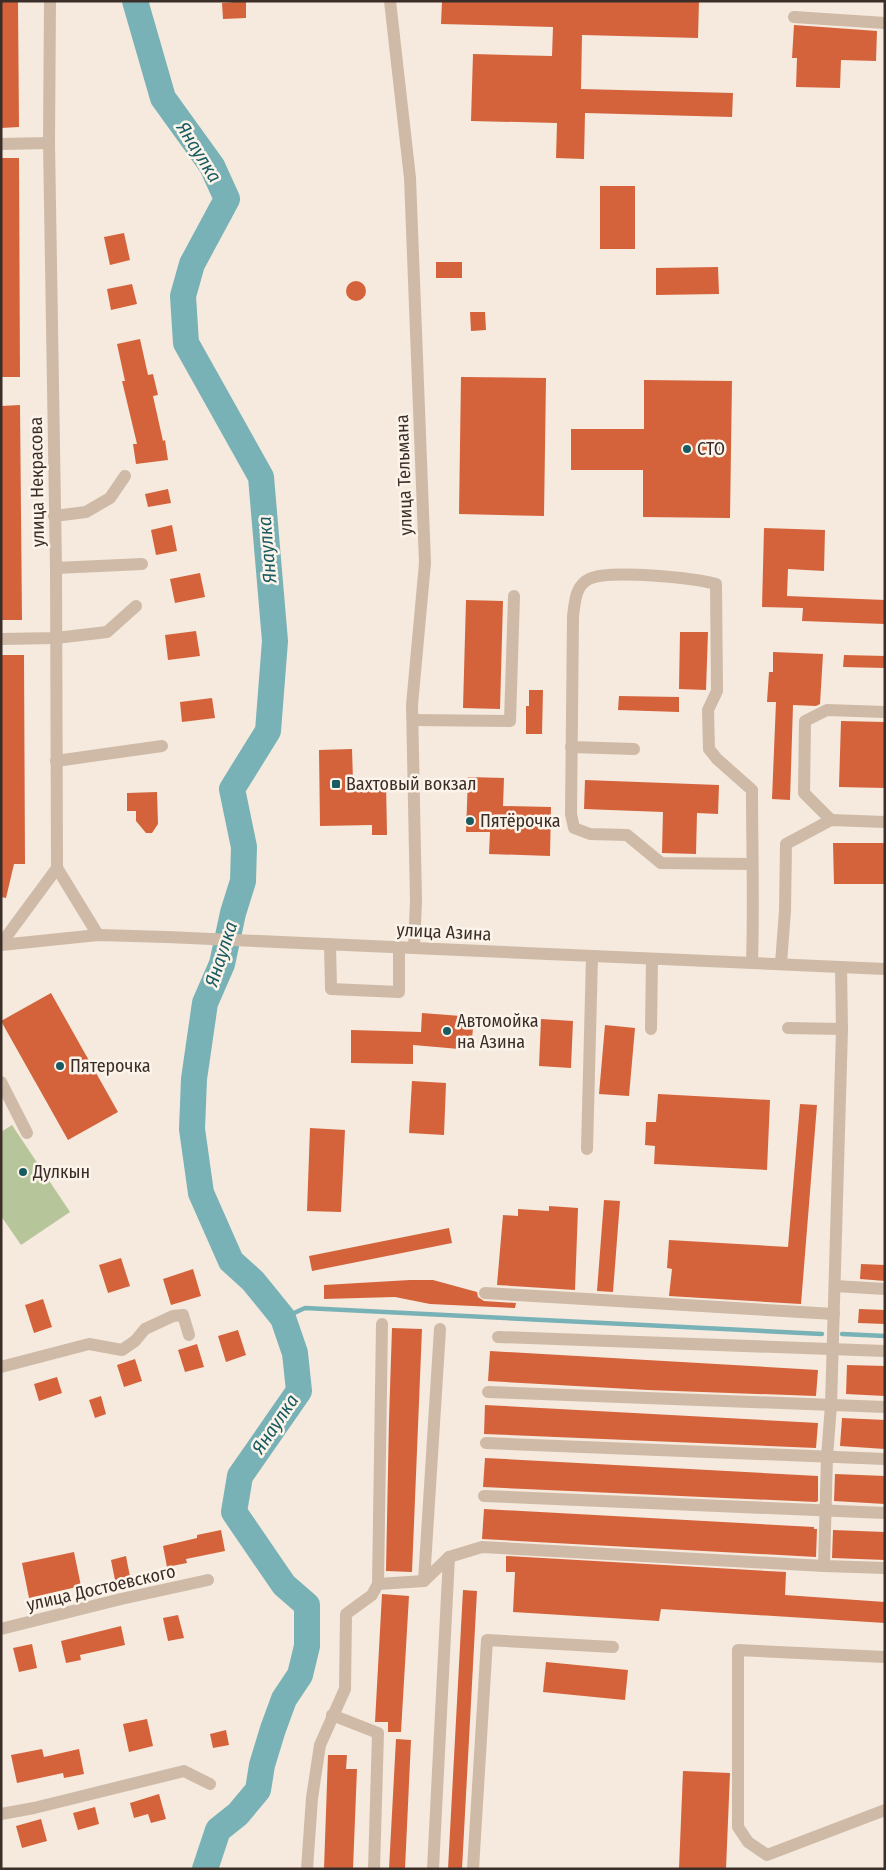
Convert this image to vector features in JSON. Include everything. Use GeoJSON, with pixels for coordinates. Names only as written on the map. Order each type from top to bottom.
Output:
{"type":"FeatureCollection","features":[{"type":"Feature","properties":{"kind":"street","name":"улица Некрасова"},"geometry":{"type":"LineString","coordinates":[[50,1],[49,143],[56,568],[57,868]]}},
{"type":"Feature","properties":{"kind":"street","name":"улица Тельмана"},"geometry":{"type":"LineString","coordinates":[[390,1],[410,178],[425,563],[412,705],[416,901],[414,948]]}},
{"type":"Feature","properties":{"kind":"street"},"geometry":{"type":"LineString","coordinates":[[794,17],[885,23]]}},
{"type":"Feature","properties":{"kind":"street"},"geometry":{"type":"LineString","coordinates":[[1,144],[49,143]]}},
{"type":"Feature","properties":{"kind":"street"},"geometry":{"type":"LineString","coordinates":[[54,516],[86,512],[110,498],[125,476]]}},
{"type":"Feature","properties":{"kind":"street"},"geometry":{"type":"LineString","coordinates":[[56,568],[142,564]]}},
{"type":"Feature","properties":{"kind":"street"},"geometry":{"type":"LineString","coordinates":[[752,864],[702,865],[661,863],[627,835],[590,834],[574,828],[571,814],[573,616],[577,592],[589,579],[611,574],[699,580],[716,584],[716,691],[708,710],[709,749],[752,790],[754,910],[752,962]]}},
{"type":"Feature","properties":{"kind":"street"},"geometry":{"type":"LineString","coordinates":[[413,720],[510,721],[514,596]]}},
{"type":"Feature","properties":{"kind":"street"},"geometry":{"type":"LineString","coordinates":[[1,639],[56,638],[107,632],[136,606]]}},
{"type":"Feature","properties":{"kind":"street"},"geometry":{"type":"LineString","coordinates":[[831,820],[804,793],[805,721],[827,710],[885,712]]}},
{"type":"Feature","properties":{"kind":"street"},"geometry":{"type":"LineString","coordinates":[[56,761],[162,746]]}},
{"type":"Feature","properties":{"kind":"street"},"geometry":{"type":"LineString","coordinates":[[571,747],[634,749]]}},
{"type":"Feature","properties":{"kind":"street"},"geometry":{"type":"LineString","coordinates":[[781,964],[785,911],[786,844],[831,820],[885,822]]}},
{"type":"Feature","properties":{"kind":"street"},"geometry":{"type":"LineString","coordinates":[[1,945],[57,868],[98,935]]}},
{"type":"Feature","properties":{"kind":"street","name":"улица Азина"},"geometry":{"type":"LineString","coordinates":[[1,945],[98,935],[885,969]]}},
{"type":"Feature","properties":{"kind":"street"},"geometry":{"type":"LineString","coordinates":[[330,944],[331,989],[399,992],[399,947]]}},
{"type":"Feature","properties":{"kind":"street"},"geometry":{"type":"LineString","coordinates":[[587,1149],[592,957]]}},
{"type":"Feature","properties":{"kind":"street"},"geometry":{"type":"LineString","coordinates":[[651,1029],[652,959]]}},
{"type":"Feature","properties":{"kind":"street"},"geometry":{"type":"LineString","coordinates":[[824,1566],[835,1286],[842,1029],[841,967]]}},
{"type":"Feature","properties":{"kind":"street"},"geometry":{"type":"LineString","coordinates":[[788,1028],[842,1029]]}},
{"type":"Feature","properties":{"kind":"street"},"geometry":{"type":"LineString","coordinates":[[1,1082],[27,1132]]}},
{"type":"Feature","properties":{"kind":"street"},"geometry":{"type":"LineString","coordinates":[[835,1286],[885,1289]]}},
{"type":"Feature","properties":{"kind":"street"},"geometry":{"type":"LineString","coordinates":[[485,1293],[834,1314]]}},
{"type":"Feature","properties":{"kind":"street"},"geometry":{"type":"LineString","coordinates":[[1,1367],[89,1344],[122,1350],[135,1341],[145,1329],[173,1316],[183,1315],[189,1334]]}},
{"type":"Feature","properties":{"kind":"street"},"geometry":{"type":"LineString","coordinates":[[307,1869],[312,1798],[320,1745],[345,1689],[346,1614],[372,1595],[378,1584],[382,1324]]}},
{"type":"Feature","properties":{"kind":"street"},"geometry":{"type":"LineString","coordinates":[[424,1581],[440,1329]]}},
{"type":"Feature","properties":{"kind":"street"},"geometry":{"type":"LineString","coordinates":[[498,1337],[885,1351]]}},
{"type":"Feature","properties":{"kind":"street"},"geometry":{"type":"LineString","coordinates":[[488,1392],[885,1407]]}},
{"type":"Feature","properties":{"kind":"street"},"geometry":{"type":"LineString","coordinates":[[486,1443],[885,1460]]}},
{"type":"Feature","properties":{"kind":"street"},"geometry":{"type":"LineString","coordinates":[[484,1496],[885,1513]]}},
{"type":"Feature","properties":{"kind":"street"},"geometry":{"type":"LineString","coordinates":[[378,1584],[424,1581],[449,1557],[482,1547],[885,1568]]}},
{"type":"Feature","properties":{"kind":"street"},"geometry":{"type":"LineString","coordinates":[[433,1869],[449,1557]]}},
{"type":"Feature","properties":{"kind":"street","name":"улица Достоевского"},"geometry":{"type":"LineString","coordinates":[[1,1629],[121,1599],[208,1580]]}},
{"type":"Feature","properties":{"kind":"street"},"geometry":{"type":"LineString","coordinates":[[474,1869],[487,1640],[613,1647]]}},
{"type":"Feature","properties":{"kind":"street"},"geometry":{"type":"LineString","coordinates":[[885,1657],[738,1650],[738,1827],[748,1842],[768,1855],[885,1810]]}},
{"type":"Feature","properties":{"kind":"street"},"geometry":{"type":"LineString","coordinates":[[332,1715],[378,1733],[374,1869]]}},
{"type":"Feature","properties":{"kind":"street"},"geometry":{"type":"LineString","coordinates":[[1,1814],[34,1808],[184,1771],[210,1784]]}},
{"type":"Feature","properties":{"kind":"green space","name":"Дулкын"},"geometry":{"type":"Polygon","coordinates":[[[12,1125],[70,1212],[21,1245],[1,1216],[1,1132],[12,1125]]]}},
{"type":"Feature","properties":{"kind":"building"},"geometry":{"type":"Polygon","coordinates":[[[1,1],[18,1],[19,127],[1,128],[1,1]]]}},
{"type":"Feature","properties":{"kind":"building"},"geometry":{"type":"Polygon","coordinates":[[[246,1],[246,18],[223,19],[222,3],[246,1]]]}},
{"type":"Feature","properties":{"kind":"building"},"geometry":{"type":"Polygon","coordinates":[[[442,1],[699,1],[698,38],[582,35],[581,89],[733,93],[732,117],[585,113],[584,159],[556,158],[557,123],[471,121],[473,54],[552,56],[553,27],[441,24],[442,1]]]}},
{"type":"Feature","properties":{"kind":"building"},"geometry":{"type":"Polygon","coordinates":[[[794,25],[877,31],[876,61],[841,60],[840,88],[796,87],[797,58],[792,58],[794,25]]]}},
{"type":"Feature","properties":{"kind":"building"},"geometry":{"type":"Polygon","coordinates":[[[1,158],[19,158],[20,377],[1,377],[1,158]]]}},
{"type":"Feature","properties":{"kind":"building"},"geometry":{"type":"Polygon","coordinates":[[[600,186],[635,186],[635,249],[600,249],[600,186]]]}},
{"type":"Feature","properties":{"kind":"building"},"geometry":{"type":"Polygon","coordinates":[[[124,233],[130,260],[110,265],[104,237],[124,233]]]}},
{"type":"Feature","properties":{"kind":"building"},"geometry":{"type":"Polygon","coordinates":[[[436,262],[462,262],[462,278],[436,278],[436,262]]]}},
{"type":"Feature","properties":{"kind":"building"},"geometry":{"type":"Polygon","coordinates":[[[718,267],[719,294],[656,295],[656,268],[718,267]]]}},
{"type":"Feature","properties":{"kind":"building"},"geometry":{"type":"Polygon","coordinates":[[[356,281],[363,284],[366,291],[363,298],[356,301],[349,298],[346,291],[349,284],[356,281]]]}},
{"type":"Feature","properties":{"kind":"building"},"geometry":{"type":"Polygon","coordinates":[[[132,284],[137,304],[111,310],[107,289],[132,284]]]}},
{"type":"Feature","properties":{"kind":"building"},"geometry":{"type":"Polygon","coordinates":[[[470,312],[485,312],[486,330],[471,331],[470,312]]]}},
{"type":"Feature","properties":{"kind":"building"},"geometry":{"type":"Polygon","coordinates":[[[140,339],[148,375],[153,374],[158,395],[153,396],[163,441],[165,440],[168,460],[136,464],[133,444],[137,444],[122,381],[125,381],[117,344],[140,339]]]}},
{"type":"Feature","properties":{"kind":"building"},"geometry":{"type":"Polygon","coordinates":[[[461,377],[546,378],[544,516],[459,514],[461,377]]]}},
{"type":"Feature","properties":{"kind":"building","name":"СТО"},"geometry":{"type":"Polygon","coordinates":[[[644,380],[732,381],[730,518],[643,517],[643,470],[571,470],[571,429],[644,429],[644,380]]]}},
{"type":"Feature","properties":{"kind":"building"},"geometry":{"type":"Polygon","coordinates":[[[20,405],[22,620],[1,620],[1,406],[20,405]]]}},
{"type":"Feature","properties":{"kind":"building"},"geometry":{"type":"Polygon","coordinates":[[[168,489],[171,503],[148,507],[145,494],[168,489]]]}},
{"type":"Feature","properties":{"kind":"building"},"geometry":{"type":"Polygon","coordinates":[[[172,525],[177,551],[156,555],[151,530],[172,525]]]}},
{"type":"Feature","properties":{"kind":"building"},"geometry":{"type":"Polygon","coordinates":[[[764,528],[825,530],[824,571],[788,569],[787,596],[885,600],[885,624],[802,621],[803,608],[762,607],[764,528]]]}},
{"type":"Feature","properties":{"kind":"building"},"geometry":{"type":"Polygon","coordinates":[[[200,573],[205,597],[175,603],[170,579],[200,573]]]}},
{"type":"Feature","properties":{"kind":"building"},"geometry":{"type":"Polygon","coordinates":[[[466,600],[503,601],[500,709],[463,708],[466,600]]]}},
{"type":"Feature","properties":{"kind":"building"},"geometry":{"type":"Polygon","coordinates":[[[196,631],[200,656],[168,660],[165,635],[196,631]]]}},
{"type":"Feature","properties":{"kind":"building"},"geometry":{"type":"Polygon","coordinates":[[[680,632],[708,632],[706,690],[679,689],[680,632]]]}},
{"type":"Feature","properties":{"kind":"building"},"geometry":{"type":"Polygon","coordinates":[[[773,652],[823,654],[820,704],[816,706],[793,705],[790,800],[772,799],[776,702],[767,702],[769,672],[773,672],[773,652]]]}},
{"type":"Feature","properties":{"kind":"building"},"geometry":{"type":"Polygon","coordinates":[[[1,655],[24,655],[25,864],[14,864],[6,898],[1,897],[1,655]]]}},
{"type":"Feature","properties":{"kind":"building"},"geometry":{"type":"Polygon","coordinates":[[[844,655],[885,656],[885,668],[843,667],[844,655]]]}},
{"type":"Feature","properties":{"kind":"building"},"geometry":{"type":"Polygon","coordinates":[[[529,690],[543,690],[542,734],[526,734],[526,706],[529,706],[529,690]]]}},
{"type":"Feature","properties":{"kind":"building"},"geometry":{"type":"Polygon","coordinates":[[[619,696],[679,697],[679,712],[618,710],[619,696]]]}},
{"type":"Feature","properties":{"kind":"building"},"geometry":{"type":"Polygon","coordinates":[[[212,698],[215,718],[182,722],[180,702],[212,698]]]}},
{"type":"Feature","properties":{"kind":"building"},"geometry":{"type":"Polygon","coordinates":[[[841,721],[885,722],[885,788],[839,787],[841,721]]]}},
{"type":"Feature","properties":{"kind":"building","name":"Вахтовый вокзал"},"geometry":{"type":"Polygon","coordinates":[[[352,749],[353,781],[386,780],[387,835],[372,835],[372,825],[320,826],[319,750],[352,749]]]}},
{"type":"Feature","properties":{"kind":"building"},"geometry":{"type":"Polygon","coordinates":[[[468,777],[504,778],[503,806],[551,807],[550,856],[489,854],[490,832],[466,832],[468,777]]]}},
{"type":"Feature","properties":{"kind":"building"},"geometry":{"type":"Polygon","coordinates":[[[585,780],[719,785],[718,814],[697,813],[696,854],[662,853],[663,812],[584,809],[585,780]]]}},
{"type":"Feature","properties":{"kind":"building"},"geometry":{"type":"Polygon","coordinates":[[[157,792],[158,824],[152,833],[146,833],[136,821],[136,811],[127,811],[127,793],[157,792]]]}},
{"type":"Feature","properties":{"kind":"building"},"geometry":{"type":"Polygon","coordinates":[[[833,843],[885,843],[885,884],[834,884],[833,843]]]}},
{"type":"Feature","properties":{"kind":"building","name":"Пятерочка"},"geometry":{"type":"Polygon","coordinates":[[[51,993],[118,1112],[68,1140],[1,1021],[51,993]]]}},
{"type":"Feature","properties":{"kind":"building"},"geometry":{"type":"Polygon","coordinates":[[[422,1013],[474,1017],[471,1050],[413,1045],[413,1064],[351,1063],[351,1030],[421,1032],[422,1013]]]}},
{"type":"Feature","properties":{"kind":"building"},"geometry":{"type":"Polygon","coordinates":[[[541,1019],[573,1021],[571,1068],[539,1066],[541,1019]]]}},
{"type":"Feature","properties":{"kind":"building"},"geometry":{"type":"Polygon","coordinates":[[[605,1025],[635,1028],[629,1096],[599,1094],[605,1025]]]}},
{"type":"Feature","properties":{"kind":"building"},"geometry":{"type":"Polygon","coordinates":[[[412,1081],[446,1083],[444,1135],[409,1133],[412,1081]]]}},
{"type":"Feature","properties":{"kind":"building"},"geometry":{"type":"Polygon","coordinates":[[[658,1094],[770,1100],[767,1170],[654,1164],[655,1146],[645,1145],[646,1122],[656,1122],[658,1094]]]}},
{"type":"Feature","properties":{"kind":"building"},"geometry":{"type":"Polygon","coordinates":[[[800,1104],[817,1105],[801,1304],[669,1296],[672,1269],[667,1268],[669,1240],[788,1247],[800,1104]]]}},
{"type":"Feature","properties":{"kind":"building"},"geometry":{"type":"Polygon","coordinates":[[[310,1128],[345,1130],[341,1212],[307,1211],[310,1128]]]}},
{"type":"Feature","properties":{"kind":"building"},"geometry":{"type":"Polygon","coordinates":[[[604,1200],[620,1201],[613,1292],[597,1291],[604,1200]]]}},
{"type":"Feature","properties":{"kind":"building"},"geometry":{"type":"Polygon","coordinates":[[[549,1206],[578,1208],[575,1290],[497,1285],[503,1215],[518,1216],[518,1209],[549,1211],[549,1206]]]}},
{"type":"Feature","properties":{"kind":"building"},"geometry":{"type":"Polygon","coordinates":[[[449,1228],[452,1243],[312,1271],[309,1256],[449,1228]]]}},
{"type":"Feature","properties":{"kind":"building"},"geometry":{"type":"Polygon","coordinates":[[[121,1258],[130,1286],[108,1293],[99,1265],[121,1258]]]}},
{"type":"Feature","properties":{"kind":"building"},"geometry":{"type":"Polygon","coordinates":[[[861,1264],[885,1265],[885,1281],[860,1279],[861,1264]]]}},
{"type":"Feature","properties":{"kind":"building"},"geometry":{"type":"Polygon","coordinates":[[[193,1269],[201,1296],[171,1305],[163,1279],[193,1269]]]}},
{"type":"Feature","properties":{"kind":"building"},"geometry":{"type":"Polygon","coordinates":[[[433,1280],[477,1292],[478,1297],[484,1301],[516,1303],[515,1308],[430,1304],[395,1297],[324,1299],[324,1285],[433,1280]]]}},
{"type":"Feature","properties":{"kind":"building"},"geometry":{"type":"Polygon","coordinates":[[[43,1299],[52,1327],[34,1333],[25,1305],[43,1299]]]}},
{"type":"Feature","properties":{"kind":"building"},"geometry":{"type":"Polygon","coordinates":[[[859,1309],[885,1310],[885,1324],[858,1323],[859,1309]]]}},
{"type":"Feature","properties":{"kind":"building"},"geometry":{"type":"Polygon","coordinates":[[[392,1328],[422,1329],[412,1572],[386,1571],[392,1328]]]}},
{"type":"Feature","properties":{"kind":"building"},"geometry":{"type":"Polygon","coordinates":[[[238,1330],[246,1355],[226,1362],[218,1336],[238,1330]]]}},
{"type":"Feature","properties":{"kind":"building"},"geometry":{"type":"Polygon","coordinates":[[[197,1344],[204,1367],[185,1372],[178,1350],[197,1344]]]}},
{"type":"Feature","properties":{"kind":"building"},"geometry":{"type":"Polygon","coordinates":[[[490,1351],[818,1370],[816,1396],[648,1390],[488,1381],[490,1351]]]}},
{"type":"Feature","properties":{"kind":"building"},"geometry":{"type":"Polygon","coordinates":[[[135,1359],[142,1381],[124,1387],[117,1365],[135,1359]]]}},
{"type":"Feature","properties":{"kind":"building"},"geometry":{"type":"Polygon","coordinates":[[[847,1365],[885,1366],[885,1396],[846,1394],[847,1365]]]}},
{"type":"Feature","properties":{"kind":"building"},"geometry":{"type":"Polygon","coordinates":[[[57,1377],[62,1393],[39,1401],[34,1384],[57,1377]]]}},
{"type":"Feature","properties":{"kind":"building"},"geometry":{"type":"Polygon","coordinates":[[[101,1396],[106,1414],[95,1418],[89,1400],[101,1396]]]}},
{"type":"Feature","properties":{"kind":"building"},"geometry":{"type":"Polygon","coordinates":[[[485,1405],[818,1423],[816,1448],[484,1434],[485,1405]]]}},
{"type":"Feature","properties":{"kind":"building"},"geometry":{"type":"Polygon","coordinates":[[[842,1418],[885,1420],[885,1449],[840,1446],[842,1418]]]}},
{"type":"Feature","properties":{"kind":"building"},"geometry":{"type":"Polygon","coordinates":[[[485,1458],[818,1476],[818,1501],[483,1487],[485,1458]]]}},
{"type":"Feature","properties":{"kind":"building"},"geometry":{"type":"Polygon","coordinates":[[[835,1474],[885,1476],[885,1504],[834,1501],[835,1474]]]}},
{"type":"Feature","properties":{"kind":"building"},"geometry":{"type":"Polygon","coordinates":[[[484,1509],[814,1527],[814,1529],[817,1529],[816,1557],[482,1539],[484,1509]]]}},
{"type":"Feature","properties":{"kind":"building"},"geometry":{"type":"Polygon","coordinates":[[[221,1530],[225,1551],[186,1559],[187,1563],[167,1567],[163,1546],[197,1538],[197,1535],[221,1530]]]}},
{"type":"Feature","properties":{"kind":"building"},"geometry":{"type":"Polygon","coordinates":[[[833,1530],[885,1532],[885,1560],[832,1558],[833,1530]]]}},
{"type":"Feature","properties":{"kind":"building"},"geometry":{"type":"Polygon","coordinates":[[[74,1552],[81,1586],[29,1598],[22,1563],[74,1552]]]}},
{"type":"Feature","properties":{"kind":"building"},"geometry":{"type":"Polygon","coordinates":[[[126,1556],[130,1577],[115,1580],[111,1560],[126,1556]]]}},
{"type":"Feature","properties":{"kind":"building"},"geometry":{"type":"Polygon","coordinates":[[[506,1556],[786,1572],[785,1595],[885,1602],[885,1623],[661,1609],[659,1621],[513,1612],[515,1572],[506,1572],[506,1556]]]}},
{"type":"Feature","properties":{"kind":"building"},"geometry":{"type":"Polygon","coordinates":[[[463,1590],[477,1591],[462,1869],[448,1869],[463,1590]]]}},
{"type":"Feature","properties":{"kind":"building"},"geometry":{"type":"Polygon","coordinates":[[[382,1594],[409,1596],[401,1732],[388,1732],[388,1722],[375,1722],[382,1594]]]}},
{"type":"Feature","properties":{"kind":"building"},"geometry":{"type":"Polygon","coordinates":[[[178,1615],[184,1638],[168,1641],[163,1618],[178,1615]]]}},
{"type":"Feature","properties":{"kind":"building"},"geometry":{"type":"Polygon","coordinates":[[[121,1626],[125,1645],[80,1655],[81,1660],[66,1663],[61,1641],[121,1626]]]}},
{"type":"Feature","properties":{"kind":"building"},"geometry":{"type":"Polygon","coordinates":[[[32,1644],[37,1668],[19,1672],[13,1648],[32,1644]]]}},
{"type":"Feature","properties":{"kind":"building"},"geometry":{"type":"Polygon","coordinates":[[[546,1662],[628,1670],[625,1700],[543,1692],[546,1662]]]}},
{"type":"Feature","properties":{"kind":"building"},"geometry":{"type":"Polygon","coordinates":[[[147,1719],[153,1746],[129,1752],[123,1724],[147,1719]]]}},
{"type":"Feature","properties":{"kind":"building"},"geometry":{"type":"Polygon","coordinates":[[[226,1730],[229,1745],[213,1748],[210,1734],[226,1730]]]}},
{"type":"Feature","properties":{"kind":"building"},"geometry":{"type":"Polygon","coordinates":[[[396,1739],[411,1740],[405,1869],[389,1869],[396,1739]]]}},
{"type":"Feature","properties":{"kind":"building"},"geometry":{"type":"Polygon","coordinates":[[[42,1749],[44,1757],[79,1749],[84,1774],[64,1778],[63,1773],[17,1783],[11,1755],[42,1749]]]}},
{"type":"Feature","properties":{"kind":"building"},"geometry":{"type":"Polygon","coordinates":[[[328,1755],[347,1755],[346,1769],[357,1769],[353,1869],[324,1869],[328,1755]]]}},
{"type":"Feature","properties":{"kind":"building"},"geometry":{"type":"Polygon","coordinates":[[[683,1771],[730,1773],[726,1869],[679,1869],[683,1771]]]}},
{"type":"Feature","properties":{"kind":"building"},"geometry":{"type":"Polygon","coordinates":[[[159,1794],[166,1819],[151,1823],[148,1814],[134,1818],[130,1803],[159,1794]]]}},
{"type":"Feature","properties":{"kind":"building"},"geometry":{"type":"Polygon","coordinates":[[[95,1807],[99,1824],[78,1830],[73,1813],[95,1807]]]}},
{"type":"Feature","properties":{"kind":"building"},"geometry":{"type":"Polygon","coordinates":[[[41,1819],[47,1841],[22,1848],[16,1826],[41,1819]]]}},
{"type":"Feature","properties":{"kind":"waterway","name":"Янаулка"},"geometry":{"type":"LineString","coordinates":[[135,1],[163,98],[212,166],[227,199],[192,264],[183,296],[186,343],[261,477],[275,641],[268,731],[232,789],[244,847],[243,881],[233,913],[222,964],[205,1003],[194,1079],[192,1129],[201,1193],[231,1261],[253,1281],[283,1318],[295,1353],[299,1391],[240,1476],[234,1512],[284,1585],[307,1605],[307,1646],[300,1675],[284,1699],[273,1729],[262,1765],[258,1790],[238,1814],[218,1830],[205,1869]]}},
{"type":"Feature","properties":{"kind":"waterway"},"geometry":{"type":"LineString","coordinates":[[283,1318],[305,1308],[822,1334]]}},
{"type":"Feature","properties":{"kind":"waterway"},"geometry":{"type":"LineString","coordinates":[[842,1334],[885,1336]]}},
{"type":"Feature","properties":{"kind":"place","name":"СТО"},"geometry":{"type":"Point","coordinates":[687,449]}},
{"type":"Feature","properties":{"kind":"place","name":"Вахтовый вокзал"},"geometry":{"type":"Point","coordinates":[336,784]}},
{"type":"Feature","properties":{"kind":"place","name":"Пятёрочка"},"geometry":{"type":"Point","coordinates":[470,821]}},
{"type":"Feature","properties":{"kind":"place","name":"Автомойка на Азина"},"geometry":{"type":"Point","coordinates":[447,1031]}},
{"type":"Feature","properties":{"kind":"place","name":"Пятерочка"},"geometry":{"type":"Point","coordinates":[60,1066]}},
{"type":"Feature","properties":{"kind":"place","name":"Дулкын"},"geometry":{"type":"Point","coordinates":[23,1172]}}]}
